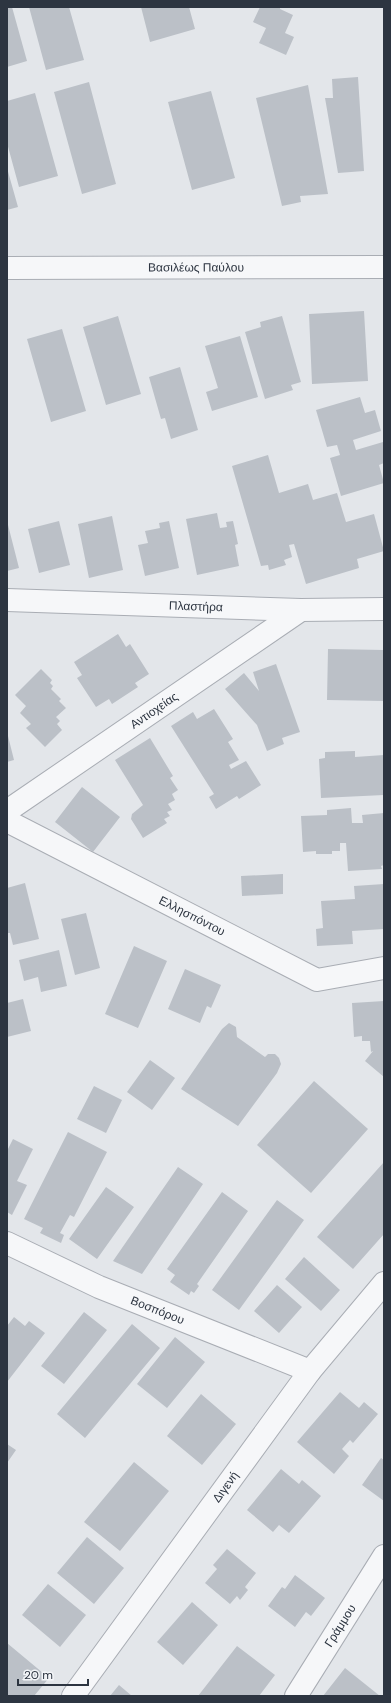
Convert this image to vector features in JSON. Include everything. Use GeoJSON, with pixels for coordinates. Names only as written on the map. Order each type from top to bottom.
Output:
{"type":"FeatureCollection","features":[{"type":"Feature","properties":{"kind":"street","name":"Βασιλέως Παύλου"},"geometry":{"type":"LineString","coordinates":[[7,268],[384,267]]}},
{"type":"Feature","properties":{"kind":"street","name":"Πλαστήρα"},"geometry":{"type":"LineString","coordinates":[[7,600],[300,610],[384,609]]}},
{"type":"Feature","properties":{"kind":"street","name":"Αντιοχείας"},"geometry":{"type":"LineString","coordinates":[[7,811],[300,610]]}},
{"type":"Feature","properties":{"kind":"street","name":"Ελλησπόντου"},"geometry":{"type":"LineString","coordinates":[[7,821],[317,980],[384,968]]}},
{"type":"Feature","properties":{"kind":"street","name":"Βοσπόρου"},"geometry":{"type":"LineString","coordinates":[[7,1243],[99,1288],[310,1371]]}},
{"type":"Feature","properties":{"kind":"street","name":"Διγενή"},"geometry":{"type":"LineString","coordinates":[[73,1696],[310,1371],[384,1283]]}},
{"type":"Feature","properties":{"kind":"street","name":"Γράμμου"},"geometry":{"type":"LineString","coordinates":[[296,1696],[384,1556]]}},
{"type":"Feature","properties":{"kind":"building"},"geometry":{"type":"Polygon","coordinates":[[[7,7],[12,7],[27,61],[7,67],[7,7]]]}},
{"type":"Feature","properties":{"kind":"building"},"geometry":{"type":"Polygon","coordinates":[[[29,7],[69,7],[84,60],[46,70],[29,7]]]}},
{"type":"Feature","properties":{"kind":"building"},"geometry":{"type":"Polygon","coordinates":[[[141,7],[189,7],[195,29],[150,42],[141,7]]]}},
{"type":"Feature","properties":{"kind":"building"},"geometry":{"type":"Polygon","coordinates":[[[260,7],[280,7],[280,9],[293,15],[285,33],[294,37],[286,55],[259,43],[266,28],[253,22],[260,7]]]}},
{"type":"Feature","properties":{"kind":"building"},"geometry":{"type":"Polygon","coordinates":[[[358,77],[364,171],[338,173],[325,98],[333,98],[332,79],[358,77]]]}},
{"type":"Feature","properties":{"kind":"building"},"geometry":{"type":"Polygon","coordinates":[[[89,82],[116,184],[82,194],[54,92],[89,82]]]}},
{"type":"Feature","properties":{"kind":"building"},"geometry":{"type":"Polygon","coordinates":[[[308,85],[328,194],[300,196],[301,202],[282,206],[256,98],[308,85]]]}},
{"type":"Feature","properties":{"kind":"building"},"geometry":{"type":"Polygon","coordinates":[[[211,91],[235,178],[192,190],[168,102],[211,91]]]}},
{"type":"Feature","properties":{"kind":"building"},"geometry":{"type":"Polygon","coordinates":[[[35,93],[58,176],[19,187],[7,143],[7,101],[35,93]]]}},
{"type":"Feature","properties":{"kind":"building"},"geometry":{"type":"Polygon","coordinates":[[[7,168],[18,207],[7,210],[7,168]]]}},
{"type":"Feature","properties":{"kind":"building"},"geometry":{"type":"Polygon","coordinates":[[[364,311],[368,381],[312,384],[309,314],[364,311]]]}},
{"type":"Feature","properties":{"kind":"building"},"geometry":{"type":"Polygon","coordinates":[[[118,316],[141,394],[106,405],[83,327],[118,316]]]}},
{"type":"Feature","properties":{"kind":"building"},"geometry":{"type":"Polygon","coordinates":[[[282,316],[301,382],[291,385],[293,390],[265,399],[245,332],[261,327],[260,322],[282,316]]]}},
{"type":"Feature","properties":{"kind":"building"},"geometry":{"type":"Polygon","coordinates":[[[62,329],[86,411],[51,422],[27,339],[62,329]]]}},
{"type":"Feature","properties":{"kind":"building"},"geometry":{"type":"Polygon","coordinates":[[[240,336],[258,397],[212,411],[206,392],[218,388],[205,346],[240,336]]]}},
{"type":"Feature","properties":{"kind":"building"},"geometry":{"type":"Polygon","coordinates":[[[180,367],[198,430],[171,439],[165,418],[161,419],[149,377],[180,367]]]}},
{"type":"Feature","properties":{"kind":"building"},"geometry":{"type":"Polygon","coordinates":[[[360,397],[365,413],[375,410],[381,431],[353,440],[356,450],[383,442],[384,463],[379,465],[384,483],[341,496],[330,458],[340,455],[337,445],[327,447],[316,410],[360,397]]]}},
{"type":"Feature","properties":{"kind":"building"},"geometry":{"type":"Polygon","coordinates":[[[268,455],[279,493],[308,484],[313,500],[337,493],[346,522],[374,514],[384,551],[357,559],[359,568],[306,584],[294,544],[289,545],[292,557],[284,560],[286,565],[269,570],[268,565],[261,566],[232,466],[268,455]]]}},
{"type":"Feature","properties":{"kind":"building"},"geometry":{"type":"Polygon","coordinates":[[[217,513],[220,528],[227,527],[226,522],[233,521],[238,544],[235,545],[239,566],[197,575],[186,519],[217,513]]]}},
{"type":"Feature","properties":{"kind":"building"},"geometry":{"type":"Polygon","coordinates":[[[112,516],[123,570],[89,578],[78,524],[112,516]]]}},
{"type":"Feature","properties":{"kind":"building"},"geometry":{"type":"Polygon","coordinates":[[[7,521],[19,568],[7,571],[7,521]]]}},
{"type":"Feature","properties":{"kind":"building"},"geometry":{"type":"Polygon","coordinates":[[[59,521],[70,565],[39,573],[28,529],[59,521]]]}},
{"type":"Feature","properties":{"kind":"building"},"geometry":{"type":"Polygon","coordinates":[[[169,521],[179,568],[145,576],[138,545],[148,543],[145,531],[160,528],[159,523],[169,521]]]}},
{"type":"Feature","properties":{"kind":"building"},"geometry":{"type":"Polygon","coordinates":[[[118,634],[126,647],[130,644],[149,674],[135,683],[138,687],[112,704],[109,699],[96,707],[77,678],[82,675],[74,662],[118,634]]]}},
{"type":"Feature","properties":{"kind":"building"},"geometry":{"type":"Polygon","coordinates":[[[328,649],[384,650],[384,701],[327,700],[328,649]]]}},
{"type":"Feature","properties":{"kind":"building"},"geometry":{"type":"Polygon","coordinates":[[[276,664],[300,732],[282,738],[284,744],[267,751],[257,725],[225,689],[244,673],[259,691],[253,672],[276,664]]]}},
{"type":"Feature","properties":{"kind":"building"},"geometry":{"type":"Polygon","coordinates":[[[41,669],[52,680],[50,683],[53,686],[51,689],[61,699],[59,701],[66,708],[56,717],[60,721],[57,724],[62,730],[45,747],[26,728],[31,724],[20,713],[26,706],[15,695],[41,669]]]}},
{"type":"Feature","properties":{"kind":"building"},"geometry":{"type":"Polygon","coordinates":[[[214,709],[233,739],[228,742],[239,760],[229,765],[231,769],[246,761],[261,785],[239,799],[237,796],[216,809],[209,797],[214,794],[171,726],[193,712],[197,719],[214,709]]]}},
{"type":"Feature","properties":{"kind":"building"},"geometry":{"type":"Polygon","coordinates":[[[7,732],[14,760],[7,762],[7,732]]]}},
{"type":"Feature","properties":{"kind":"building"},"geometry":{"type":"Polygon","coordinates":[[[150,738],[173,776],[170,778],[178,790],[172,794],[175,800],[168,804],[172,810],[167,812],[170,816],[164,819],[167,823],[143,838],[131,819],[132,814],[143,805],[115,760],[150,738]]]}},
{"type":"Feature","properties":{"kind":"building"},"geometry":{"type":"Polygon","coordinates":[[[355,751],[355,757],[384,755],[384,795],[321,798],[319,759],[325,758],[325,752],[355,751]]]}},
{"type":"Feature","properties":{"kind":"building"},"geometry":{"type":"Polygon","coordinates":[[[82,787],[120,817],[93,852],[55,822],[82,787]]]}},
{"type":"Feature","properties":{"kind":"building"},"geometry":{"type":"Polygon","coordinates":[[[351,808],[352,823],[363,823],[362,815],[384,813],[384,865],[381,866],[382,869],[348,871],[346,843],[340,843],[340,851],[332,851],[332,854],[316,854],[316,851],[303,852],[301,816],[327,815],[327,810],[351,808]]]}},
{"type":"Feature","properties":{"kind":"building"},"geometry":{"type":"Polygon","coordinates":[[[283,874],[283,894],[242,896],[241,876],[283,874]]]}},
{"type":"Feature","properties":{"kind":"building"},"geometry":{"type":"Polygon","coordinates":[[[25,883],[39,939],[13,945],[10,933],[7,933],[7,888],[25,883]]]}},
{"type":"Feature","properties":{"kind":"building"},"geometry":{"type":"Polygon","coordinates":[[[384,884],[384,929],[352,931],[353,944],[317,946],[316,929],[323,928],[321,901],[355,899],[354,886],[384,884]]]}},
{"type":"Feature","properties":{"kind":"building"},"geometry":{"type":"Polygon","coordinates":[[[86,913],[100,968],[75,975],[61,919],[86,913]]]}},
{"type":"Feature","properties":{"kind":"building"},"geometry":{"type":"Polygon","coordinates":[[[134,946],[167,961],[138,1028],[105,1014],[134,946]]]}},
{"type":"Feature","properties":{"kind":"building"},"geometry":{"type":"Polygon","coordinates":[[[59,950],[67,986],[41,992],[38,977],[24,981],[19,960],[59,950]]]}},
{"type":"Feature","properties":{"kind":"building"},"geometry":{"type":"Polygon","coordinates":[[[185,969],[221,985],[211,1008],[207,1006],[200,1023],[168,1009],[185,969]]]}},
{"type":"Feature","properties":{"kind":"building"},"geometry":{"type":"Polygon","coordinates":[[[23,999],[31,1031],[7,1037],[7,1003],[23,999]]]}},
{"type":"Feature","properties":{"kind":"building"},"geometry":{"type":"Polygon","coordinates":[[[384,1001],[384,1077],[365,1061],[373,1051],[371,1052],[370,1041],[362,1041],[362,1036],[354,1037],[352,1003],[384,1001]]]}},
{"type":"Feature","properties":{"kind":"building"},"geometry":{"type":"Polygon","coordinates":[[[229,1023],[236,1027],[237,1037],[265,1057],[268,1054],[275,1054],[279,1058],[281,1064],[277,1073],[238,1126],[181,1089],[222,1029],[229,1023]]]}},
{"type":"Feature","properties":{"kind":"building"},"geometry":{"type":"Polygon","coordinates":[[[150,1060],[175,1078],[152,1110],[127,1092],[150,1060]]]}},
{"type":"Feature","properties":{"kind":"building"},"geometry":{"type":"Polygon","coordinates":[[[314,1081],[368,1129],[311,1193],[257,1145],[314,1081]]]}},
{"type":"Feature","properties":{"kind":"building"},"geometry":{"type":"Polygon","coordinates":[[[94,1086],[122,1100],[106,1133],[77,1119],[94,1086]]]}},
{"type":"Feature","properties":{"kind":"building"},"geometry":{"type":"Polygon","coordinates":[[[68,1132],[107,1152],[74,1217],[70,1215],[60,1233],[64,1235],[61,1243],[40,1233],[43,1228],[24,1219],[68,1132]]]}},
{"type":"Feature","properties":{"kind":"building"},"geometry":{"type":"Polygon","coordinates":[[[13,1139],[33,1149],[17,1181],[27,1185],[12,1215],[7,1212],[7,1151],[13,1139]]]}},
{"type":"Feature","properties":{"kind":"building"},"geometry":{"type":"Polygon","coordinates":[[[384,1162],[384,1234],[353,1269],[317,1237],[384,1162]]]}},
{"type":"Feature","properties":{"kind":"building"},"geometry":{"type":"Polygon","coordinates":[[[178,1167],[203,1184],[142,1274],[113,1261],[178,1167]]]}},
{"type":"Feature","properties":{"kind":"building"},"geometry":{"type":"Polygon","coordinates":[[[106,1187],[134,1207],[97,1259],[69,1239],[106,1187]]]}},
{"type":"Feature","properties":{"kind":"building"},"geometry":{"type":"Polygon","coordinates":[[[222,1192],[248,1211],[197,1284],[199,1286],[194,1293],[191,1291],[189,1295],[170,1282],[175,1275],[167,1269],[222,1192]]]}},
{"type":"Feature","properties":{"kind":"building"},"geometry":{"type":"Polygon","coordinates":[[[277,1200],[304,1220],[239,1310],[212,1290],[277,1200]]]}},
{"type":"Feature","properties":{"kind":"building"},"geometry":{"type":"Polygon","coordinates":[[[304,1257],[340,1290],[321,1311],[285,1279],[304,1257]]]}},
{"type":"Feature","properties":{"kind":"building"},"geometry":{"type":"Polygon","coordinates":[[[277,1285],[302,1307],[279,1333],[254,1311],[277,1285]]]}},
{"type":"Feature","properties":{"kind":"building"},"geometry":{"type":"Polygon","coordinates":[[[84,1312],[107,1330],[64,1384],[41,1366],[84,1312]]]}},
{"type":"Feature","properties":{"kind":"building"},"geometry":{"type":"Polygon","coordinates":[[[14,1317],[25,1326],[29,1321],[45,1333],[7,1382],[7,1326],[14,1317]]]}},
{"type":"Feature","properties":{"kind":"building"},"geometry":{"type":"Polygon","coordinates":[[[132,1324],[160,1348],[85,1438],[57,1414],[132,1324]]]}},
{"type":"Feature","properties":{"kind":"building"},"geometry":{"type":"Polygon","coordinates":[[[175,1337],[205,1362],[167,1408],[137,1384],[175,1337]]]}},
{"type":"Feature","properties":{"kind":"building"},"geometry":{"type":"Polygon","coordinates":[[[340,1392],[359,1408],[364,1402],[378,1414],[353,1443],[350,1440],[342,1449],[349,1456],[334,1474],[297,1442],[340,1392]]]}},
{"type":"Feature","properties":{"kind":"building"},"geometry":{"type":"Polygon","coordinates":[[[201,1394],[236,1424],[202,1465],[167,1436],[201,1394]]]}},
{"type":"Feature","properties":{"kind":"building"},"geometry":{"type":"Polygon","coordinates":[[[7,1444],[16,1450],[7,1463],[7,1444]]]}},
{"type":"Feature","properties":{"kind":"building"},"geometry":{"type":"Polygon","coordinates":[[[381,1458],[384,1460],[384,1501],[362,1485],[381,1458]]]}},
{"type":"Feature","properties":{"kind":"building"},"geometry":{"type":"Polygon","coordinates":[[[134,1462],[169,1491],[120,1551],[84,1522],[134,1462]]]}},
{"type":"Feature","properties":{"kind":"building"},"geometry":{"type":"Polygon","coordinates":[[[281,1469],[299,1484],[302,1480],[321,1496],[289,1533],[279,1525],[273,1532],[247,1510],[281,1469]]]}},
{"type":"Feature","properties":{"kind":"building"},"geometry":{"type":"Polygon","coordinates":[[[87,1537],[124,1568],[94,1604],[57,1573],[87,1537]]]}},
{"type":"Feature","properties":{"kind":"building"},"geometry":{"type":"Polygon","coordinates":[[[227,1549],[256,1573],[245,1587],[248,1590],[240,1600],[237,1596],[230,1604],[205,1583],[217,1569],[213,1565],[227,1549]]]}},
{"type":"Feature","properties":{"kind":"building"},"geometry":{"type":"Polygon","coordinates":[[[295,1575],[325,1598],[311,1616],[306,1612],[295,1627],[268,1606],[282,1587],[285,1589],[295,1575]]]}},
{"type":"Feature","properties":{"kind":"building"},"geometry":{"type":"Polygon","coordinates":[[[48,1584],[86,1615],[60,1647],[22,1615],[48,1584]]]}},
{"type":"Feature","properties":{"kind":"building"},"geometry":{"type":"Polygon","coordinates":[[[192,1602],[218,1625],[183,1665],[157,1642],[192,1602]]]}},
{"type":"Feature","properties":{"kind":"building"},"geometry":{"type":"Polygon","coordinates":[[[7,1643],[49,1678],[34,1696],[7,1696],[7,1643]]]}},
{"type":"Feature","properties":{"kind":"building"},"geometry":{"type":"Polygon","coordinates":[[[237,1646],[275,1675],[259,1696],[198,1696],[237,1646]]]}},
{"type":"Feature","properties":{"kind":"building"},"geometry":{"type":"Polygon","coordinates":[[[345,1668],[380,1696],[323,1696],[345,1668]]]}},
{"type":"Feature","properties":{"kind":"building"},"geometry":{"type":"Polygon","coordinates":[[[119,1685],[132,1696],[110,1696],[119,1685]]]}}]}
